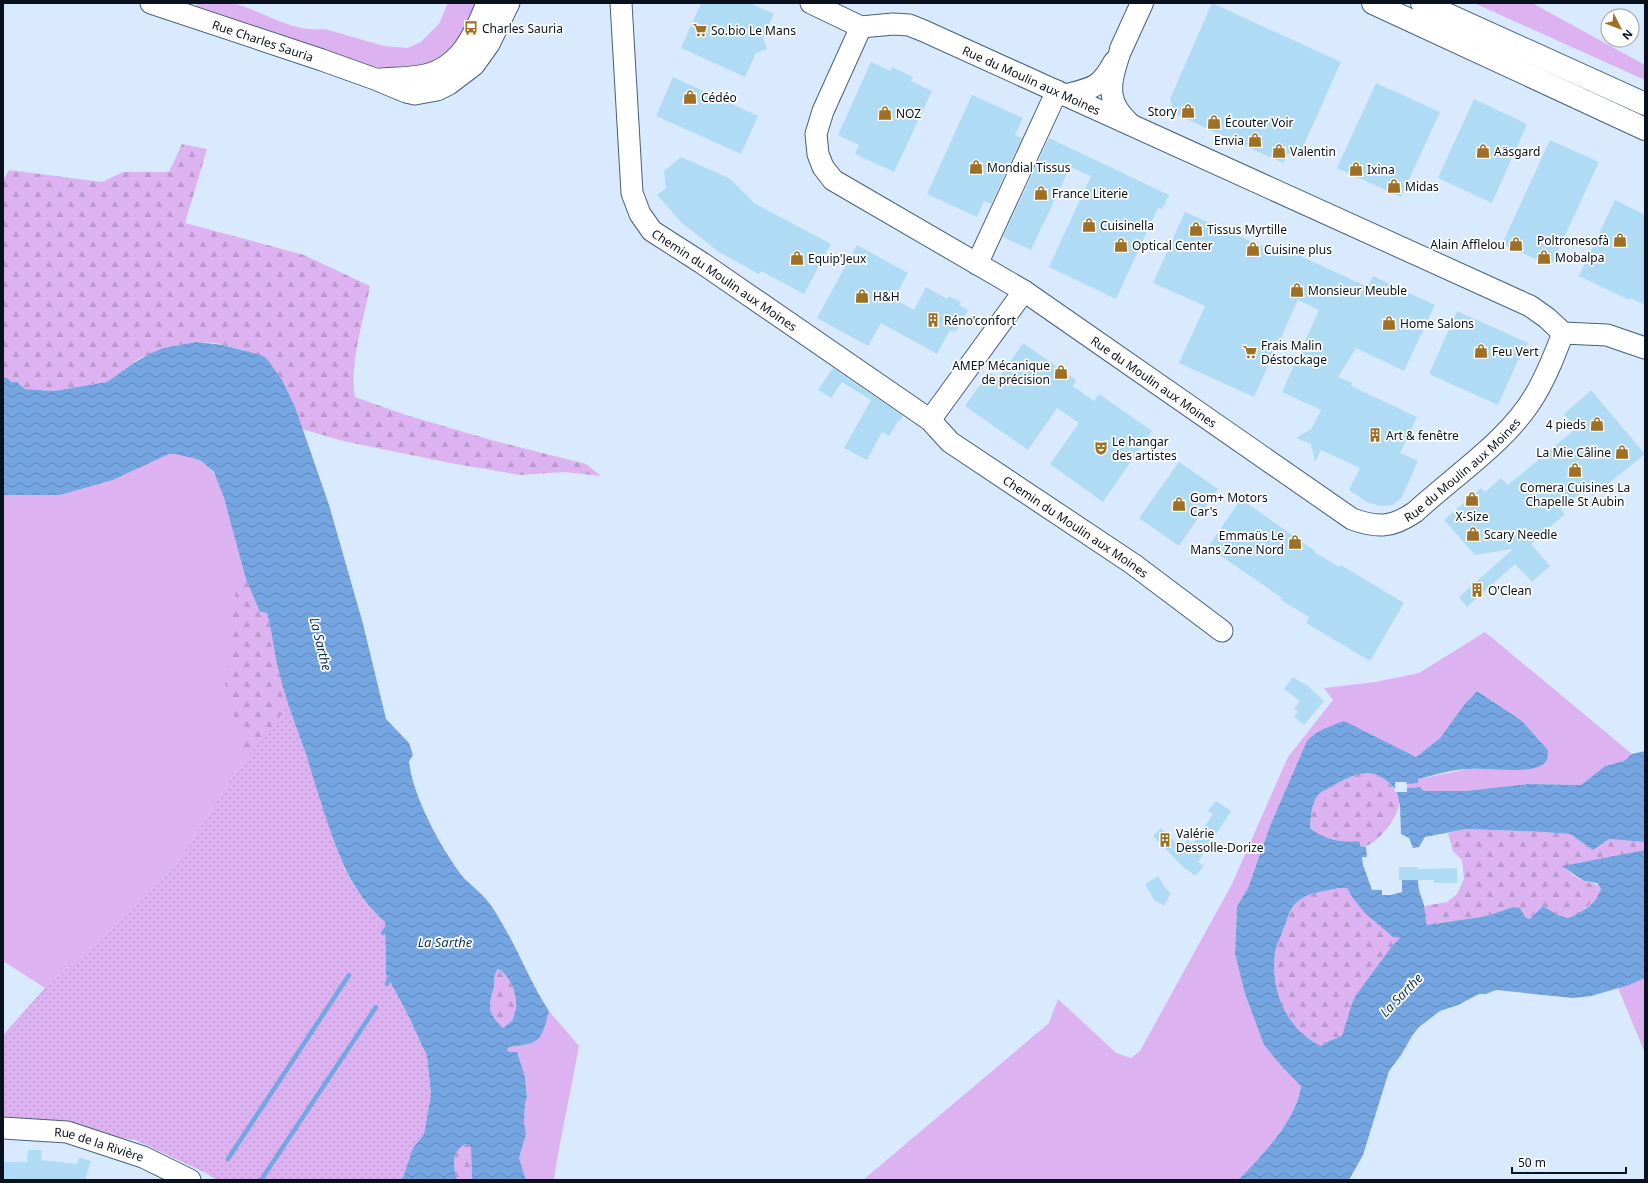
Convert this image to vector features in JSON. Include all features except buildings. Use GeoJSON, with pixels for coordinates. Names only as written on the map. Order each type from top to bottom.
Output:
{"type":"FeatureCollection","features":[{"type":"Feature","properties":{"kind":"highway"},"geometry":{"type":"LineString","coordinates":[[1121,49],[1142,3]]}},
{"type":"Feature","properties":{"kind":"highway"},"geometry":{"type":"LineString","coordinates":[[1373,3],[1645,129]]}},
{"type":"Feature","properties":{"kind":"highway"},"geometry":{"type":"LineString","coordinates":[[1422,3],[1645,104]]}},
{"type":"Feature","properties":{"kind":"highway"},"geometry":{"type":"LineString","coordinates":[[1448,3],[1470,12],[1519,48]]}},
{"type":"Feature","properties":{"kind":"highway"},"geometry":{"type":"LineString","coordinates":[[1436,31],[1645,141]]}},
{"type":"Feature","properties":{"kind":"street","name":"Rue Charles Sauria"},"geometry":{"type":"LineString","coordinates":[[151,3],[415,94],[437,90],[468,71],[480,58],[489,44],[509,3]]}},
{"type":"Feature","properties":{"kind":"street","name":"Rue Charles Sauria"},"geometry":{"type":"LineString","coordinates":[[375,79],[419,76],[435,72],[446,66],[465,48],[477,28],[488,3]]}},
{"type":"Feature","properties":{"kind":"street","name":"Chemin du Moulin aux Moines"},"geometry":{"type":"LineString","coordinates":[[621,3],[632,192],[640,214],[652,231],[806,334],[930,420],[950,442],[1133,564],[1222,631]]}},
{"type":"Feature","properties":{"kind":"street"},"geometry":{"type":"LineString","coordinates":[[811,3],[861,27]]}},
{"type":"Feature","properties":{"kind":"street","name":"Rue du Moulin aux Moines"},"geometry":{"type":"LineString","coordinates":[[886,24],[909,25],[1530,306],[1547,318],[1563,333],[1546,374],[1535,395],[1504,435],[1415,512],[1402,521],[1384,525],[1368,525],[1352,519],[1024,291],[833,180],[823,167],[818,154],[816,134],[823,111],[861,27],[886,24]]}},
{"type":"Feature","properties":{"kind":"street"},"geometry":{"type":"LineString","coordinates":[[977,264],[1061,93],[1088,89],[1097,85],[1107,74],[1121,49]]}},
{"type":"Feature","properties":{"kind":"street"},"geometry":{"type":"LineString","coordinates":[[1121,49],[1112,81],[1112,92],[1117,109],[1131,125]]}},
{"type":"Feature","properties":{"kind":"street"},"geometry":{"type":"LineString","coordinates":[[930,420],[1024,291]]}},
{"type":"Feature","properties":{"kind":"street"},"geometry":{"type":"LineString","coordinates":[[1563,333],[1607,335],[1645,348]]}},
{"type":"Feature","properties":{"kind":"street","name":"Rue de la Rivière"},"geometry":{"type":"LineString","coordinates":[[3,1128],[67,1132],[143,1157],[190,1180]]}},
{"type":"Feature","properties":{"kind":"green space"},"geometry":{"type":"Polygon","coordinates":[[[197,3],[231,3],[243,6],[300,28],[325,29],[384,46],[407,48],[421,42],[439,24],[448,3],[478,3],[474,14],[449,53],[435,62],[399,70],[372,66],[196,6],[197,3]]]}},
{"type":"Feature","properties":{"kind":"green space"},"geometry":{"type":"Polygon","coordinates":[[[1474,3],[1532,3],[1600,40],[1600,48],[1614,48],[1645,65],[1645,80],[1474,3]]]}},
{"type":"Feature","properties":{"kind":"green space"},"geometry":{"type":"Polygon","coordinates":[[[182,144],[207,149],[185,223],[304,255],[370,286],[361,327],[354,371],[355,397],[406,415],[491,440],[586,464],[601,476],[564,472],[520,475],[450,463],[343,441],[302,429],[295,407],[266,358],[216,343],[196,342],[163,348],[138,359],[107,382],[54,391],[25,389],[22,388],[20,384],[3,377],[3,180],[9,170],[102,182],[123,172],[169,172],[182,144]]]}},
{"type":"Feature","properties":{"kind":"green space"},"geometry":{"type":"Polygon","coordinates":[[[169,454],[184,455],[198,460],[209,468],[218,480],[288,706],[235,773],[175,866],[133,909],[45,988],[3,961],[3,495],[60,495],[113,480],[169,454]]]}},
{"type":"Feature","properties":{"kind":"green space"},"geometry":{"type":"Polygon","coordinates":[[[246,579],[260,612],[267,613],[280,676],[340,859],[279,783],[243,748],[225,684],[236,588],[246,579]]]}},
{"type":"Feature","properties":{"kind":"green space"},"geometry":{"type":"Polygon","coordinates":[[[1485,632],[1632,754],[1624,761],[1605,766],[1581,785],[1528,784],[1465,791],[1424,791],[1420,787],[1407,788],[1407,784],[1418,783],[1418,779],[1469,769],[1519,769],[1537,767],[1548,750],[1522,721],[1477,691],[1464,705],[1440,738],[1416,757],[1309,739],[1270,826],[1248,888],[1237,906],[1235,954],[1245,994],[1264,1045],[1284,1069],[1301,1085],[1298,1098],[1285,1125],[1267,1149],[1238,1180],[863,1180],[1049,1023],[1058,999],[1116,1053],[1131,1058],[1140,1051],[1232,884],[1288,757],[1333,700],[1324,688],[1375,682],[1419,673],[1485,632]]]}},
{"type":"Feature","properties":{"kind":"green space"},"geometry":{"type":"Polygon","coordinates":[[[288,706],[334,841],[346,870],[362,897],[372,910],[385,922],[386,974],[407,1013],[427,1056],[431,1094],[424,1134],[413,1148],[402,1180],[216,1180],[206,1173],[135,1140],[3,1118],[3,1035],[45,988],[133,909],[175,866],[235,773],[288,706]]]}},
{"type":"Feature","properties":{"kind":"green space"},"geometry":{"type":"Polygon","coordinates":[[[1361,773],[1371,773],[1377,775],[1387,781],[1395,792],[1397,792],[1399,802],[1398,810],[1390,825],[1384,832],[1371,843],[1365,846],[1360,846],[1358,841],[1332,839],[1320,835],[1310,828],[1313,806],[1318,794],[1361,773]]]}},
{"type":"Feature","properties":{"kind":"green space"},"geometry":{"type":"Polygon","coordinates":[[[1466,829],[1570,834],[1593,850],[1609,839],[1645,842],[1645,850],[1563,866],[1578,878],[1595,884],[1601,889],[1600,897],[1578,914],[1568,918],[1558,915],[1543,906],[1530,919],[1526,918],[1520,908],[1513,907],[1487,916],[1427,925],[1424,906],[1447,902],[1457,894],[1464,879],[1462,860],[1453,851],[1448,833],[1466,829]]]}},
{"type":"Feature","properties":{"kind":"green space"},"geometry":{"type":"Polygon","coordinates":[[[1339,888],[1347,888],[1352,897],[1400,938],[1392,946],[1356,995],[1352,1003],[1342,1036],[1321,1046],[1298,1030],[1283,1007],[1275,981],[1275,953],[1289,913],[1297,902],[1309,895],[1339,888]]]}},
{"type":"Feature","properties":{"kind":"green space"},"geometry":{"type":"Polygon","coordinates":[[[498,969],[511,983],[516,1004],[512,1021],[503,1028],[491,1015],[490,999],[494,985],[495,972],[498,969]]]}},
{"type":"Feature","properties":{"kind":"green space"},"geometry":{"type":"Polygon","coordinates":[[[1645,978],[1645,1053],[1618,988],[1645,978]]]}},
{"type":"Feature","properties":{"kind":"green space"},"geometry":{"type":"Polygon","coordinates":[[[549,1011],[579,1046],[554,1180],[526,1180],[519,1158],[526,1134],[524,1122],[527,1097],[525,1077],[521,1067],[507,1050],[509,1047],[528,1044],[538,1039],[544,1029],[549,1011]]]}},
{"type":"Feature","properties":{"kind":"green space"},"geometry":{"type":"Polygon","coordinates":[[[465,1144],[471,1146],[472,1180],[457,1180],[454,1165],[455,1155],[460,1147],[465,1144]]]}},
{"type":"Feature","properties":{"kind":"water","name":"La Sarthe"},"geometry":{"type":"Polygon","coordinates":[[[196,342],[223,345],[261,355],[266,358],[282,380],[295,407],[329,505],[363,624],[386,719],[409,743],[413,755],[409,761],[411,774],[420,803],[434,832],[459,873],[486,899],[496,913],[549,1011],[544,1029],[538,1039],[528,1044],[509,1047],[507,1050],[509,1052],[517,1052],[525,1077],[527,1097],[524,1122],[526,1134],[519,1158],[526,1180],[472,1180],[471,1147],[465,1144],[460,1147],[455,1155],[454,1165],[457,1180],[402,1180],[413,1148],[424,1134],[431,1094],[427,1056],[407,1013],[386,974],[385,922],[364,900],[356,888],[343,863],[332,836],[307,757],[289,707],[278,668],[267,613],[260,612],[246,579],[224,498],[214,472],[201,461],[175,454],[169,454],[113,480],[60,495],[3,495],[3,377],[12,382],[17,382],[25,389],[54,391],[107,382],[132,364],[163,348],[196,342]],[[498,969],[495,973],[490,1009],[494,1018],[503,1028],[512,1021],[516,1004],[513,987],[498,969]]]}},
{"type":"Feature","properties":{"kind":"water","name":"La Sarthe"},"geometry":{"type":"Polygon","coordinates":[[[1477,691],[1522,721],[1548,750],[1545,762],[1541,766],[1523,770],[1464,769],[1451,771],[1418,779],[1418,783],[1407,784],[1406,782],[1395,782],[1395,789],[1380,776],[1366,773],[1358,774],[1334,785],[1318,795],[1313,806],[1310,828],[1320,835],[1339,841],[1358,841],[1360,846],[1366,847],[1367,857],[1362,857],[1363,865],[1372,890],[1382,890],[1382,895],[1391,895],[1402,892],[1402,880],[1418,880],[1427,925],[1487,916],[1513,907],[1520,908],[1526,918],[1530,919],[1543,906],[1558,915],[1568,918],[1593,903],[1601,889],[1597,883],[1584,881],[1562,866],[1645,850],[1645,978],[1629,985],[1591,996],[1573,998],[1496,990],[1486,994],[1479,994],[1458,1005],[1440,1011],[1419,1027],[1389,1071],[1363,1155],[1349,1180],[1238,1180],[1277,1137],[1292,1112],[1298,1099],[1301,1086],[1284,1069],[1264,1045],[1245,994],[1235,954],[1237,906],[1248,888],[1270,826],[1307,741],[1319,731],[1344,721],[1416,757],[1440,738],[1464,705],[1477,691]],[[1347,888],[1314,893],[1297,902],[1289,913],[1275,953],[1275,981],[1283,1007],[1298,1030],[1321,1046],[1342,1036],[1352,1003],[1356,995],[1392,946],[1400,938],[1393,937],[1365,913],[1352,897],[1347,888]]]}},
{"type":"Feature","properties":{"kind":"water"},"geometry":{"type":"Polygon","coordinates":[[[1645,751],[1645,842],[1609,839],[1593,850],[1570,834],[1466,829],[1425,837],[1419,847],[1413,848],[1409,838],[1401,834],[1400,806],[1397,792],[1407,792],[1407,788],[1420,787],[1424,791],[1465,791],[1528,784],[1581,785],[1605,766],[1624,761],[1632,754],[1645,751]]]}},
{"type":"Feature","properties":{"kind":"waterway"},"geometry":{"type":"LineString","coordinates":[[383,933],[386,929]]}},
{"type":"Feature","properties":{"kind":"waterway"},"geometry":{"type":"LineString","coordinates":[[228,1159],[349,975]]}},
{"type":"Feature","properties":{"kind":"waterway"},"geometry":{"type":"LineString","coordinates":[[387,984],[389,979]]}},
{"type":"Feature","properties":{"kind":"waterway"},"geometry":{"type":"LineString","coordinates":[[261,1180],[376,1007]]}},
{"type":"Feature","properties":{"kind":"place","name":"Charles Sauria"},"geometry":{"type":"Point","coordinates":[471,28]}},
{"type":"Feature","properties":{"kind":"place","name":"So.bio Le Mans"},"geometry":{"type":"Point","coordinates":[700,30]}},
{"type":"Feature","properties":{"kind":"place","name":"Cédéo"},"geometry":{"type":"Point","coordinates":[690,97]}},
{"type":"Feature","properties":{"kind":"place","name":"Story"},"geometry":{"type":"Point","coordinates":[1188,111]}},
{"type":"Feature","properties":{"kind":"place","name":"NOZ"},"geometry":{"type":"Point","coordinates":[885,113]}},
{"type":"Feature","properties":{"kind":"place","name":"Écouter Voir"},"geometry":{"type":"Point","coordinates":[1214,122]}},
{"type":"Feature","properties":{"kind":"place","name":"Envia"},"geometry":{"type":"Point","coordinates":[1255,140]}},
{"type":"Feature","properties":{"kind":"place","name":"Valentin"},"geometry":{"type":"Point","coordinates":[1279,151]}},
{"type":"Feature","properties":{"kind":"place","name":"Aäsgard"},"geometry":{"type":"Point","coordinates":[1483,151]}},
{"type":"Feature","properties":{"kind":"place","name":"Mondial Tissus"},"geometry":{"type":"Point","coordinates":[976,167]}},
{"type":"Feature","properties":{"kind":"place","name":"Ixina"},"geometry":{"type":"Point","coordinates":[1356,169]}},
{"type":"Feature","properties":{"kind":"place","name":"Midas"},"geometry":{"type":"Point","coordinates":[1394,186]}},
{"type":"Feature","properties":{"kind":"place","name":"France Literie"},"geometry":{"type":"Point","coordinates":[1041,193]}},
{"type":"Feature","properties":{"kind":"place","name":"Cuisinella"},"geometry":{"type":"Point","coordinates":[1089,225]}},
{"type":"Feature","properties":{"kind":"place","name":"Tissus Myrtille"},"geometry":{"type":"Point","coordinates":[1196,229]}},
{"type":"Feature","properties":{"kind":"place","name":"Poltronesofà"},"geometry":{"type":"Point","coordinates":[1620,240]}},
{"type":"Feature","properties":{"kind":"place","name":"Alain Afflelou"},"geometry":{"type":"Point","coordinates":[1516,244]}},
{"type":"Feature","properties":{"kind":"place","name":"Optical Center"},"geometry":{"type":"Point","coordinates":[1121,245]}},
{"type":"Feature","properties":{"kind":"place","name":"Cuisine plus"},"geometry":{"type":"Point","coordinates":[1253,249]}},
{"type":"Feature","properties":{"kind":"place","name":"Mobalpa"},"geometry":{"type":"Point","coordinates":[1544,257]}},
{"type":"Feature","properties":{"kind":"place","name":"Equip'Jeux"},"geometry":{"type":"Point","coordinates":[797,258]}},
{"type":"Feature","properties":{"kind":"place","name":"Monsieur Meuble"},"geometry":{"type":"Point","coordinates":[1297,290]}},
{"type":"Feature","properties":{"kind":"place","name":"H&H"},"geometry":{"type":"Point","coordinates":[862,296]}},
{"type":"Feature","properties":{"kind":"place","name":"Réno'confort"},"geometry":{"type":"Point","coordinates":[933,320]}},
{"type":"Feature","properties":{"kind":"place","name":"Home Salons"},"geometry":{"type":"Point","coordinates":[1389,323]}},
{"type":"Feature","properties":{"kind":"place","name":"Feu Vert"},"geometry":{"type":"Point","coordinates":[1481,351]}},
{"type":"Feature","properties":{"kind":"place","name":"Frais Malin Déstockage"},"geometry":{"type":"Point","coordinates":[1250,352]}},
{"type":"Feature","properties":{"kind":"place","name":"AMEP Mécanique de précision"},"geometry":{"type":"Point","coordinates":[1061,372]}},
{"type":"Feature","properties":{"kind":"place","name":"4 pieds"},"geometry":{"type":"Point","coordinates":[1597,424]}},
{"type":"Feature","properties":{"kind":"place","name":"Art & fenêtre"},"geometry":{"type":"Point","coordinates":[1375,435]}},
{"type":"Feature","properties":{"kind":"place","name":"Le hangar des artistes"},"geometry":{"type":"Point","coordinates":[1101,448]}},
{"type":"Feature","properties":{"kind":"place","name":"La Mie Câline"},"geometry":{"type":"Point","coordinates":[1622,452]}},
{"type":"Feature","properties":{"kind":"place","name":"Comera Cuisines La Chapelle St Aubin"},"geometry":{"type":"Point","coordinates":[1575,470]}},
{"type":"Feature","properties":{"kind":"place","name":"X-Size"},"geometry":{"type":"Point","coordinates":[1472,499]}},
{"type":"Feature","properties":{"kind":"place","name":"Gom+ Motors Car's"},"geometry":{"type":"Point","coordinates":[1179,504]}},
{"type":"Feature","properties":{"kind":"place","name":"Scary Needle"},"geometry":{"type":"Point","coordinates":[1473,534]}},
{"type":"Feature","properties":{"kind":"place","name":"Emmaüs Le Mans Zone Nord"},"geometry":{"type":"Point","coordinates":[1295,542]}},
{"type":"Feature","properties":{"kind":"place","name":"O'Clean"},"geometry":{"type":"Point","coordinates":[1477,590]}},
{"type":"Feature","properties":{"kind":"place","name":"Valérie Dessolle-Dorize"},"geometry":{"type":"Point","coordinates":[1165,840]}}]}
